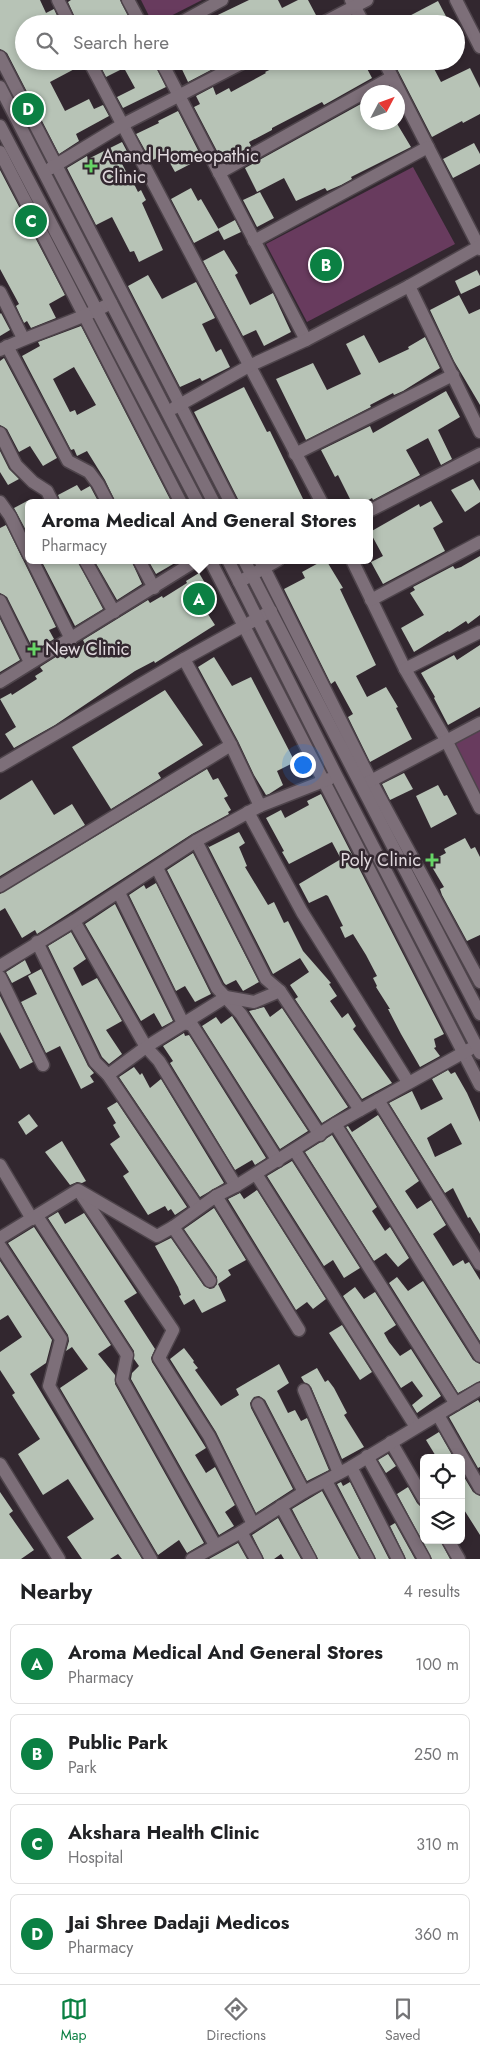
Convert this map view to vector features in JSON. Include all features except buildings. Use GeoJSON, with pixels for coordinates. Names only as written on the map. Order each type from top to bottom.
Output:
{"type":"FeatureCollection","features":[{"type":"Feature","properties":{"kind":"street"},"geometry":{"type":"LineString","coordinates":[[58,0],[66,15]]}},
{"type":"Feature","properties":{"kind":"street"},"geometry":{"type":"LineString","coordinates":[[128,0],[136,15]]}},
{"type":"Feature","properties":{"kind":"street"},"geometry":{"type":"LineString","coordinates":[[194,15],[222,0]]}},
{"type":"Feature","properties":{"kind":"street"},"geometry":{"type":"LineString","coordinates":[[335,15],[353,3],[368,0]]}},
{"type":"Feature","properties":{"kind":"street"},"geometry":{"type":"LineString","coordinates":[[456,0],[464,15]]}},
{"type":"Feature","properties":{"kind":"street"},"geometry":{"type":"LineString","coordinates":[[353,3],[359,15]]}},
{"type":"Feature","properties":{"kind":"street"},"geometry":{"type":"LineString","coordinates":[[465,18],[480,47]]}},
{"type":"Feature","properties":{"kind":"street"},"geometry":{"type":"LineString","coordinates":[[0,57],[229,499]]}},
{"type":"Feature","properties":{"kind":"street"},"geometry":{"type":"LineString","coordinates":[[94,70],[320,499]]}},
{"type":"Feature","properties":{"kind":"street"},"geometry":{"type":"LineString","coordinates":[[166,70],[306,340]]}},
{"type":"Feature","properties":{"kind":"street"},"geometry":{"type":"LineString","coordinates":[[43,172],[122,125],[229,70]]}},
{"type":"Feature","properties":{"kind":"street"},"geometry":{"type":"LineString","coordinates":[[167,412],[249,366],[306,340],[480,247],[388,70]]}},
{"type":"Feature","properties":{"kind":"street"},"geometry":{"type":"LineString","coordinates":[[219,174],[392,77]]}},
{"type":"Feature","properties":{"kind":"street"},"geometry":{"type":"LineString","coordinates":[[0,87],[212,499]]}},
{"type":"Feature","properties":{"kind":"street"},"geometry":{"type":"LineString","coordinates":[[0,126],[179,499]]}},
{"type":"Feature","properties":{"kind":"street"},"geometry":{"type":"LineString","coordinates":[[254,241],[428,147]]}},
{"type":"Feature","properties":{"kind":"street"},"geometry":{"type":"LineString","coordinates":[[0,152],[196,499]]}},
{"type":"Feature","properties":{"kind":"street"},"geometry":{"type":"LineString","coordinates":[[409,286],[480,432]]}},
{"type":"Feature","properties":{"kind":"street"},"geometry":{"type":"LineString","coordinates":[[0,292],[23,338]]}},
{"type":"Feature","properties":{"kind":"street"},"geometry":{"type":"LineString","coordinates":[[106,499],[89,472],[68,461],[4,348],[23,338],[91,314],[111,303]]}},
{"type":"Feature","properties":{"kind":"street"},"geometry":{"type":"LineString","coordinates":[[295,454],[453,375]]}},
{"type":"Feature","properties":{"kind":"street"},"geometry":{"type":"LineString","coordinates":[[0,433],[16,465],[33,482],[47,491],[51,499]]}},
{"type":"Feature","properties":{"kind":"street"},"geometry":{"type":"LineString","coordinates":[[373,509],[480,454]]}},
{"type":"Feature","properties":{"kind":"street"},"geometry":{"type":"LineString","coordinates":[[0,502],[10,516],[25,546]]}},
{"type":"Feature","properties":{"kind":"street"},"geometry":{"type":"LineString","coordinates":[[371,600],[480,542]]}},
{"type":"Feature","properties":{"kind":"street"},"geometry":{"type":"LineString","coordinates":[[34,564],[71,639]]}},
{"type":"Feature","properties":{"kind":"street"},"geometry":{"type":"LineString","coordinates":[[87,564],[114,612]]}},
{"type":"Feature","properties":{"kind":"street"},"geometry":{"type":"LineString","coordinates":[[141,564],[154,588]]}},
{"type":"Feature","properties":{"kind":"street"},"geometry":{"type":"LineString","coordinates":[[0,682],[191,564]]}},
{"type":"Feature","properties":{"kind":"street"},"geometry":{"type":"LineString","coordinates":[[212,564],[480,1085]]}},
{"type":"Feature","properties":{"kind":"street"},"geometry":{"type":"LineString","coordinates":[[78,1190],[157,1236],[173,1227],[216,1196],[320,1136],[335,1124],[463,1052],[478,1049],[336,775],[230,564]]}},
{"type":"Feature","properties":{"kind":"street"},"geometry":{"type":"LineString","coordinates":[[246,564],[366,784],[476,966],[480,982]]}},
{"type":"Feature","properties":{"kind":"street"},"geometry":{"type":"LineString","coordinates":[[239,582],[252,574],[262,564],[366,784],[480,1014]]}},
{"type":"Feature","properties":{"kind":"street"},"geometry":{"type":"LineString","coordinates":[[354,564],[405,669],[446,740],[480,808]]}},
{"type":"Feature","properties":{"kind":"street"},"geometry":{"type":"LineString","coordinates":[[0,601],[30,662]]}},
{"type":"Feature","properties":{"kind":"street"},"geometry":{"type":"LineString","coordinates":[[0,766],[184,659],[271,611]]}},
{"type":"Feature","properties":{"kind":"street"},"geometry":{"type":"LineString","coordinates":[[405,669],[480,632]]}},
{"type":"Feature","properties":{"kind":"street"},"geometry":{"type":"LineString","coordinates":[[184,659],[231,745],[260,806]]}},
{"type":"Feature","properties":{"kind":"street"},"geometry":{"type":"LineString","coordinates":[[366,784],[480,723]]}},
{"type":"Feature","properties":{"kind":"street"},"geometry":{"type":"LineString","coordinates":[[0,886],[231,745]]}},
{"type":"Feature","properties":{"kind":"street"},"geometry":{"type":"LineString","coordinates":[[0,966],[37,942],[74,922],[196,841],[260,806],[323,782],[336,775]]}},
{"type":"Feature","properties":{"kind":"street"},"geometry":{"type":"LineString","coordinates":[[248,812],[302,912],[408,1082]]}},
{"type":"Feature","properties":{"kind":"street"},"geometry":{"type":"LineString","coordinates":[[196,841],[266,979],[280,991],[360,1110]]}},
{"type":"Feature","properties":{"kind":"street"},"geometry":{"type":"LineString","coordinates":[[157,868],[217,988],[241,1014],[320,1136]]}},
{"type":"Feature","properties":{"kind":"street"},"geometry":{"type":"LineString","coordinates":[[119,893],[183,1023]]}},
{"type":"Feature","properties":{"kind":"street"},"geometry":{"type":"LineString","coordinates":[[74,922],[146,1047],[159,1061],[236,1186]]}},
{"type":"Feature","properties":{"kind":"street"},"geometry":{"type":"LineString","coordinates":[[37,942],[95,1062],[108,1075],[198,1208]]}},
{"type":"Feature","properties":{"kind":"street"},"geometry":{"type":"LineString","coordinates":[[460,976],[476,966]]}},
{"type":"Feature","properties":{"kind":"street"},"geometry":{"type":"LineString","coordinates":[[0,977],[43,1065]]}},
{"type":"Feature","properties":{"kind":"street"},"geometry":{"type":"LineString","coordinates":[[108,1075],[146,1047],[226,997],[254,1002],[280,991]]}},
{"type":"Feature","properties":{"kind":"street"},"geometry":{"type":"LineString","coordinates":[[183,1023],[192,1025],[278,1161]]}},
{"type":"Feature","properties":{"kind":"street"},"geometry":{"type":"LineString","coordinates":[[378,1100],[480,1264]]}},
{"type":"Feature","properties":{"kind":"street"},"geometry":{"type":"LineString","coordinates":[[335,1124],[480,1356]]}},
{"type":"Feature","properties":{"kind":"street"},"geometry":{"type":"LineString","coordinates":[[295,1151],[456,1404]]}},
{"type":"Feature","properties":{"kind":"street"},"geometry":{"type":"LineString","coordinates":[[0,1165],[127,1355],[122,1380],[215,1545]]}},
{"type":"Feature","properties":{"kind":"street"},"geometry":{"type":"LineString","coordinates":[[256,1174],[416,1427]]}},
{"type":"Feature","properties":{"kind":"street"},"geometry":{"type":"LineString","coordinates":[[0,1238],[78,1190]]}},
{"type":"Feature","properties":{"kind":"street"},"geometry":{"type":"LineString","coordinates":[[78,1190],[173,1330],[159,1358],[209,1436],[253,1524]]}},
{"type":"Feature","properties":{"kind":"street"},"geometry":{"type":"LineString","coordinates":[[216,1196],[298,1330]]}},
{"type":"Feature","properties":{"kind":"street"},"geometry":{"type":"LineString","coordinates":[[173,1227],[210,1281]]}},
{"type":"Feature","properties":{"kind":"street"},"geometry":{"type":"LineString","coordinates":[[0,1246],[61,1340],[49,1386],[151,1559]]}},
{"type":"Feature","properties":{"kind":"street"},"geometry":{"type":"LineString","coordinates":[[304,1390],[339,1473]]}},
{"type":"Feature","properties":{"kind":"street"},"geometry":{"type":"LineString","coordinates":[[195,1558],[241,1532],[304,1492],[479,1391]]}},
{"type":"Feature","properties":{"kind":"street"},"geometry":{"type":"LineString","coordinates":[[258,1404],[304,1492]]}},
{"type":"Feature","properties":{"kind":"street"},"geometry":{"type":"LineString","coordinates":[[438,1415],[480,1488]]}},
{"type":"Feature","properties":{"kind":"street"},"geometry":{"type":"LineString","coordinates":[[391,1442],[420,1492]]}},
{"type":"Feature","properties":{"kind":"street"},"geometry":{"type":"LineString","coordinates":[[367,1456],[424,1559]]}},
{"type":"Feature","properties":{"kind":"street"},"geometry":{"type":"LineString","coordinates":[[0,1464],[59,1559]]}},
{"type":"Feature","properties":{"kind":"street"},"geometry":{"type":"LineString","coordinates":[[350,1467],[398,1559]]}},
{"type":"Feature","properties":{"kind":"street"},"geometry":{"type":"LineString","coordinates":[[326,1481],[368,1559]]}},
{"type":"Feature","properties":{"kind":"street"},"geometry":{"type":"LineString","coordinates":[[281,1506],[310,1559]]}},
{"type":"Feature","properties":{"kind":"street"},"geometry":{"type":"LineString","coordinates":[[241,1532],[256,1559]]}},
{"type":"Feature","properties":{"kind":"street"},"geometry":{"type":"LineString","coordinates":[[450,1544],[459,1559]]}},
{"type":"Feature","properties":{"kind":"shaded area"},"geometry":{"type":"Polygon","coordinates":[[[141,0],[202,0],[173,15],[148,15],[141,0]]]}},
{"type":"Feature","properties":{"kind":"shaded area"},"geometry":{"type":"Polygon","coordinates":[[[413,167],[455,244],[307,322],[266,244],[413,167]]]}},
{"type":"Feature","properties":{"kind":"shaded area"},"geometry":{"type":"Polygon","coordinates":[[[480,729],[480,803],[449,745],[480,729]]]}},
{"type":"Feature","properties":{"kind":"place","name":"Jai Shree Dadaji Medicos"},"geometry":{"type":"Point","coordinates":[28,109]}},
{"type":"Feature","properties":{"kind":"place","name":"Anand Homeopathic Clinic"},"geometry":{"type":"Point","coordinates":[91,166]}},
{"type":"Feature","properties":{"kind":"place","name":"Akshara Health Clinic"},"geometry":{"type":"Point","coordinates":[31,221]}},
{"type":"Feature","properties":{"kind":"place","name":"Public Park"},"geometry":{"type":"Point","coordinates":[326,265]}},
{"type":"Feature","properties":{"kind":"place","name":"Aroma Medical And General Stores"},"geometry":{"type":"Point","coordinates":[199,599]}},
{"type":"Feature","properties":{"kind":"place","name":"New Clinic"},"geometry":{"type":"Point","coordinates":[34,649]}},
{"type":"Feature","properties":{"kind":"place","name":"Poly Clinic"},"geometry":{"type":"Point","coordinates":[432,860]}}]}
